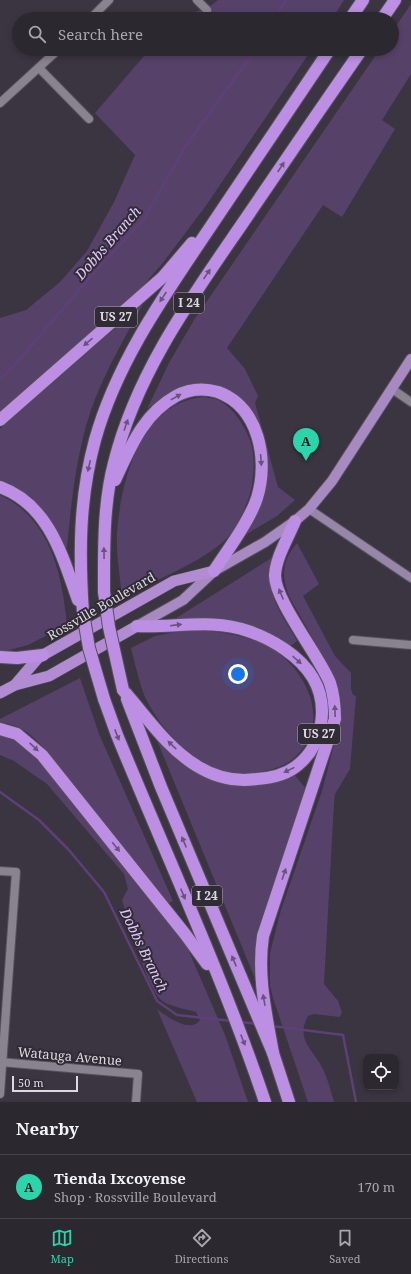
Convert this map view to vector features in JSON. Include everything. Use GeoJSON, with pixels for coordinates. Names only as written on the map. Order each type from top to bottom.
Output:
{"type":"FeatureCollection","features":[{"type":"Feature","properties":{"kind":"highway"},"geometry":{"type":"LineString","coordinates":[[355,12],[363,0]]}},
{"type":"Feature","properties":{"kind":"highway"},"geometry":{"type":"LineString","coordinates":[[387,12],[395,0]]}},
{"type":"Feature","properties":{"kind":"highway","name":"I 24"},"geometry":{"type":"LineString","coordinates":[[265,1102],[253,1065],[117,735],[104,699],[89,648],[83,613],[80,558],[81,518],[87,474],[96,438],[124,365],[160,302],[325,56]]}},
{"type":"Feature","properties":{"kind":"highway","name":"I 24"},"geometry":{"type":"LineString","coordinates":[[289,1102],[273,1053],[161,787],[123,690],[109,627],[104,592],[104,543],[108,496],[114,463],[135,399],[176,323],[357,56]]}},
{"type":"Feature","properties":{"kind":"highway","name":"US 27"},"geometry":{"type":"LineString","coordinates":[[0,420],[163,276],[224,207]]}},
{"type":"Feature","properties":{"kind":"highway"},"geometry":{"type":"LineString","coordinates":[[108,496],[135,436],[150,416],[166,403],[177,395],[201,389],[227,396],[237,402],[247,412],[254,426],[261,461],[261,478],[257,498],[248,518],[214,571]]}},
{"type":"Feature","properties":{"kind":"highway"},"geometry":{"type":"LineString","coordinates":[[0,487],[29,503],[48,525],[59,546],[83,613]]}},
{"type":"Feature","properties":{"kind":"highway"},"geometry":{"type":"LineString","coordinates":[[273,1053],[260,976],[260,956],[263,936],[332,733],[335,719],[334,699],[329,682],[280,594],[275,578],[276,565],[295,521]]}},
{"type":"Feature","properties":{"kind":"highway","name":"Rossville Boulevard"},"geometry":{"type":"LineString","coordinates":[[14,685],[38,658],[43,655],[174,581],[214,571]]}},
{"type":"Feature","properties":{"kind":"highway","name":"US 27"},"geometry":{"type":"LineString","coordinates":[[123,690],[169,743],[184,756],[197,766],[228,780],[239,781],[268,778],[291,770],[300,764],[309,754],[320,732],[322,713],[320,696],[313,679],[303,665],[288,652],[248,631],[220,624],[188,624],[158,627],[137,626]]}},
{"type":"Feature","properties":{"kind":"highway","name":"Rossville Boulevard"},"geometry":{"type":"LineString","coordinates":[[0,693],[14,685],[49,676],[137,626]]}},
{"type":"Feature","properties":{"kind":"highway"},"geometry":{"type":"LineString","coordinates":[[0,657],[17,658],[43,655]]}},
{"type":"Feature","properties":{"kind":"highway"},"geometry":{"type":"LineString","coordinates":[[0,729],[17,734],[42,755],[185,934],[219,980]]}},
{"type":"Feature","properties":{"kind":"main road","name":"Rossville Boulevard"},"geometry":{"type":"LineString","coordinates":[[137,626],[183,600],[214,571],[265,542],[295,521],[309,509],[332,480],[411,359]]}},
{"type":"Feature","properties":{"kind":"main road"},"geometry":{"type":"LineString","coordinates":[[309,509],[411,578]]}},
{"type":"Feature","properties":{"kind":"street"},"geometry":{"type":"LineString","coordinates":[[97,12],[109,0]]}},
{"type":"Feature","properties":{"kind":"street"},"geometry":{"type":"LineString","coordinates":[[197,0],[207,10]]}},
{"type":"Feature","properties":{"kind":"street"},"geometry":{"type":"LineString","coordinates":[[0,103],[52,56]]}},
{"type":"Feature","properties":{"kind":"street"},"geometry":{"type":"LineString","coordinates":[[39,68],[89,119]]}},
{"type":"Feature","properties":{"kind":"street"},"geometry":{"type":"LineString","coordinates":[[392,389],[411,402]]}},
{"type":"Feature","properties":{"kind":"street"},"geometry":{"type":"LineString","coordinates":[[353,640],[411,645]]}},
{"type":"Feature","properties":{"kind":"street"},"geometry":{"type":"LineString","coordinates":[[0,871],[16,872],[1,1063],[0,1094]]}},
{"type":"Feature","properties":{"kind":"street","name":"Watauga Avenue"},"geometry":{"type":"LineString","coordinates":[[1,1063],[138,1074],[136,1102]]}},
{"type":"Feature","properties":{"kind":"shaded area"},"geometry":{"type":"Polygon","coordinates":[[[218,0],[344,0],[336,12],[196,12],[218,0]]]}},
{"type":"Feature","properties":{"kind":"shaded area"},"geometry":{"type":"Polygon","coordinates":[[[411,4],[411,74],[382,120],[395,129],[342,217],[323,205],[227,348],[245,369],[258,396],[255,403],[278,487],[295,500],[277,516],[240,538],[265,479],[238,398],[223,388],[213,384],[195,384],[170,394],[147,409],[169,363],[194,320],[375,56],[399,56],[399,22],[411,4]]]}},
{"type":"Feature","properties":{"kind":"shaded area"},"geometry":{"type":"Polygon","coordinates":[[[144,56],[307,56],[205,207],[162,264],[140,289],[110,318],[0,414],[0,318],[26,310],[60,282],[87,251],[114,202],[135,155],[95,113],[144,56]]]}},
{"type":"Feature","properties":{"kind":"shaded area"},"geometry":{"type":"Polygon","coordinates":[[[143,304],[111,364],[91,410],[76,471],[67,547],[64,549],[0,482],[0,429],[143,304]]]}},
{"type":"Feature","properties":{"kind":"shaded area"},"geometry":{"type":"Polygon","coordinates":[[[203,397],[216,399],[228,407],[245,428],[252,445],[254,462],[252,485],[245,507],[238,523],[229,536],[213,550],[161,579],[122,597],[117,541],[119,512],[123,490],[138,447],[150,429],[164,413],[182,402],[203,397]]]}},
{"type":"Feature","properties":{"kind":"shaded area"},"geometry":{"type":"Polygon","coordinates":[[[0,495],[21,508],[43,534],[56,563],[60,578],[67,625],[28,645],[2,652],[0,652],[0,495]]]}},
{"type":"Feature","properties":{"kind":"shaded area"},"geometry":{"type":"Polygon","coordinates":[[[297,543],[319,584],[303,596],[335,656],[351,673],[351,689],[353,695],[356,696],[350,769],[335,794],[334,803],[324,984],[338,1001],[342,1012],[340,1017],[314,1014],[308,1016],[303,1032],[307,1044],[323,1069],[334,1102],[308,1102],[270,985],[270,953],[281,910],[322,791],[342,714],[340,695],[334,676],[286,588],[284,568],[288,556],[297,543]]]}},
{"type":"Feature","properties":{"kind":"shaded area"},"geometry":{"type":"Polygon","coordinates":[[[276,555],[272,568],[272,590],[274,600],[297,641],[289,647],[238,623],[219,618],[170,622],[276,555]]]}},
{"type":"Feature","properties":{"kind":"shaded area"},"geometry":{"type":"Polygon","coordinates":[[[191,629],[226,633],[259,642],[275,651],[289,663],[300,677],[309,693],[313,710],[312,727],[306,743],[294,758],[285,764],[263,771],[237,773],[223,771],[203,763],[192,755],[162,725],[154,714],[143,692],[131,648],[155,636],[191,629]]]}},
{"type":"Feature","properties":{"kind":"shaded area"},"geometry":{"type":"Polygon","coordinates":[[[80,678],[99,734],[173,901],[167,904],[44,748],[25,730],[0,722],[0,719],[80,678]]]}},
{"type":"Feature","properties":{"kind":"shaded area"},"geometry":{"type":"Polygon","coordinates":[[[0,733],[21,742],[41,762],[156,905],[187,947],[225,1035],[248,1102],[197,1102],[157,1009],[166,1016],[184,1025],[196,1024],[200,1020],[196,1012],[178,1008],[169,1004],[161,1000],[155,993],[133,937],[122,900],[128,889],[124,874],[47,784],[14,761],[0,755],[0,733]]]}},
{"type":"Feature","properties":{"kind":"shaded area"},"geometry":{"type":"Polygon","coordinates":[[[156,738],[204,775],[293,773],[307,790],[267,907],[256,954],[254,976],[156,738]]]}},
{"type":"Feature","properties":{"kind":"waterway","name":"Dobbs Branch"},"geometry":{"type":"LineString","coordinates":[[278,12],[286,0]]}},
{"type":"Feature","properties":{"kind":"waterway","name":"Dobbs Branch"},"geometry":{"type":"LineString","coordinates":[[0,379],[19,360],[90,277],[144,219],[185,147],[251,56]]}},
{"type":"Feature","properties":{"kind":"waterway","name":"Dobbs Branch"},"geometry":{"type":"LineString","coordinates":[[0,792],[39,820],[68,849],[104,892],[157,1001],[177,1015],[232,1021]]}},
{"type":"Feature","properties":{"kind":"waterway","name":"Dobbs Branch"},"geometry":{"type":"LineString","coordinates":[[241,1022],[258,1024]]}},
{"type":"Feature","properties":{"kind":"waterway","name":"Dobbs Branch"},"geometry":{"type":"LineString","coordinates":[[272,1026],[343,1035],[356,1102]]}},
{"type":"Feature","properties":{"kind":"place","name":"Tienda Ixcoyense"},"geometry":{"type":"Point","coordinates":[306,461]}}]}
